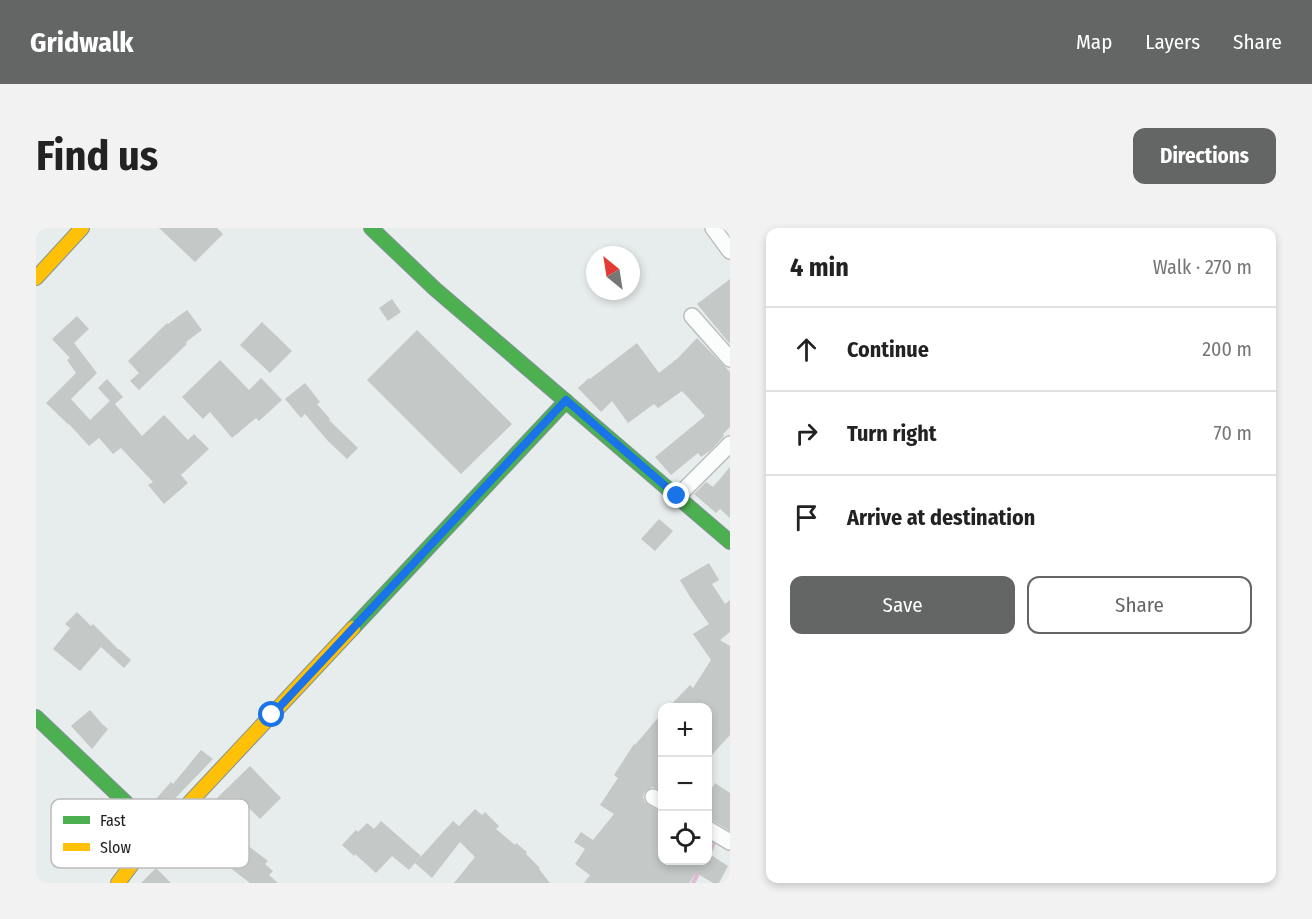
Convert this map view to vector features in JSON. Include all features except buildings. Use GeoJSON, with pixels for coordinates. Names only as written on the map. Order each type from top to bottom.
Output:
{"type":"FeatureCollection","features":[{"type":"Feature","properties":{"kind":"main road"},"geometry":{"type":"LineString","coordinates":[[36,278],[82,228]]}},
{"type":"Feature","properties":{"kind":"main road"},"geometry":{"type":"LineString","coordinates":[[371,228],[435,289],[730,542]]}},
{"type":"Feature","properties":{"kind":"main road"},"geometry":{"type":"LineString","coordinates":[[194,799],[566,400]]}},
{"type":"Feature","properties":{"kind":"main road"},"geometry":{"type":"LineString","coordinates":[[36,717],[122,799]]}},
{"type":"Feature","properties":{"kind":"main road"},"geometry":{"type":"LineString","coordinates":[[118,883],[128,868]]}},
{"type":"Feature","properties":{"kind":"street"},"geometry":{"type":"LineString","coordinates":[[713,228],[730,251]]}},
{"type":"Feature","properties":{"kind":"street"},"geometry":{"type":"LineString","coordinates":[[692,316],[730,359]]}},
{"type":"Feature","properties":{"kind":"street"},"geometry":{"type":"LineString","coordinates":[[677,496],[730,444]]}},
{"type":"Feature","properties":{"kind":"waterway"},"geometry":{"type":"LineString","coordinates":[[712,847],[717,836]]}},
{"type":"Feature","properties":{"kind":"waterway"},"geometry":{"type":"LineString","coordinates":[[693,883],[702,865]]}},
{"type":"Feature","properties":{"kind":"traffic: fast"},"geometry":{"type":"LineString","coordinates":[[371,228],[435,289],[730,542]]}},
{"type":"Feature","properties":{"kind":"traffic: fast"},"geometry":{"type":"LineString","coordinates":[[353,628],[566,401]]}},
{"type":"Feature","properties":{"kind":"traffic: fast"},"geometry":{"type":"LineString","coordinates":[[36,717],[122,799]]}},
{"type":"Feature","properties":{"kind":"traffic: slow"},"geometry":{"type":"LineString","coordinates":[[36,278],[82,228]]}},
{"type":"Feature","properties":{"kind":"traffic: slow"},"geometry":{"type":"LineString","coordinates":[[193,799],[353,628]]}},
{"type":"Feature","properties":{"kind":"traffic: slow"},"geometry":{"type":"LineString","coordinates":[[118,883],[129,868]]}},
{"type":"Feature","properties":{"kind":"route"},"geometry":{"type":"LineString","coordinates":[[272,715],[566,400],[677,496]]}}]}
